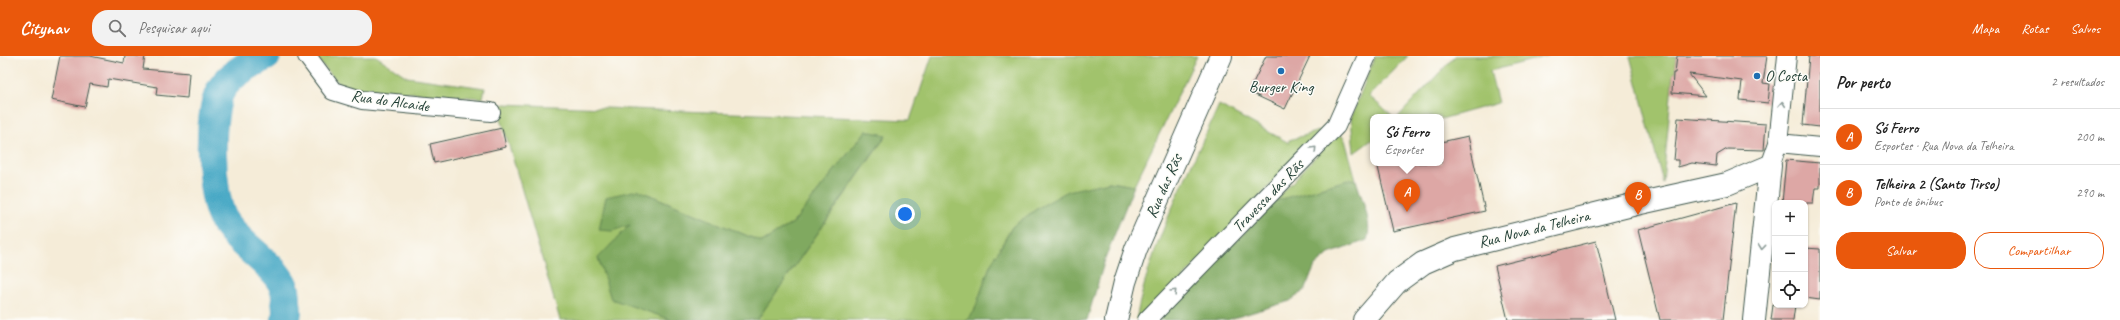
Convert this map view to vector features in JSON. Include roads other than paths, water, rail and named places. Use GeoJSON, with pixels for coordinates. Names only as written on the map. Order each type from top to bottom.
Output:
{"type":"FeatureCollection","features":[{"type":"Feature","properties":{"kind":"street","name":"Rua do Alcaide"},"geometry":{"type":"LineString","coordinates":[[307,56],[333,91],[362,100],[491,112]]}},
{"type":"Feature","properties":{"kind":"street","name":"Rua das Rãs"},"geometry":{"type":"LineString","coordinates":[[1116,320],[1125,282],[1136,249],[1221,56]]}},
{"type":"Feature","properties":{"kind":"street","name":"Travessa das Rãs"},"geometry":{"type":"LineString","coordinates":[[1147,320],[1336,126],[1367,56]]}},
{"type":"Feature","properties":{"kind":"street"},"geometry":{"type":"LineString","coordinates":[[1754,320],[1770,166],[1778,143],[1787,56]]}},
{"type":"Feature","properties":{"kind":"street"},"geometry":{"type":"LineString","coordinates":[[1778,143],[1820,146]]}},
{"type":"Feature","properties":{"kind":"street","name":"Rua Nova da Telheira"},"geometry":{"type":"LineString","coordinates":[[1364,320],[1397,282],[1423,263],[1455,249],[1628,206],[1727,184],[1770,166]]}},
{"type":"Feature","properties":{"kind":"street"},"geometry":{"type":"LineString","coordinates":[[1727,184],[1751,193],[1758,198],[1765,216]]}},
{"type":"Feature","properties":{"kind":"waterway"},"geometry":{"type":"LineString","coordinates":[[266,56],[236,73],[222,88],[217,99],[212,132],[213,171],[218,205],[222,217],[228,227],[245,245],[264,261],[279,278],[284,287],[286,293],[287,311],[285,320]]}},
{"type":"Feature","properties":{"kind":"place","name":"Burger King"},"geometry":{"type":"Point","coordinates":[1281,71]}},
{"type":"Feature","properties":{"kind":"place","name":"O Costa"},"geometry":{"type":"Point","coordinates":[1757,76]}},
{"type":"Feature","properties":{"kind":"place","name":"Só Ferro"},"geometry":{"type":"Point","coordinates":[1407,212]}},
{"type":"Feature","properties":{"kind":"place","name":"Telheira 2 (Santo Tirso)"},"geometry":{"type":"Point","coordinates":[1638,215]}}]}
